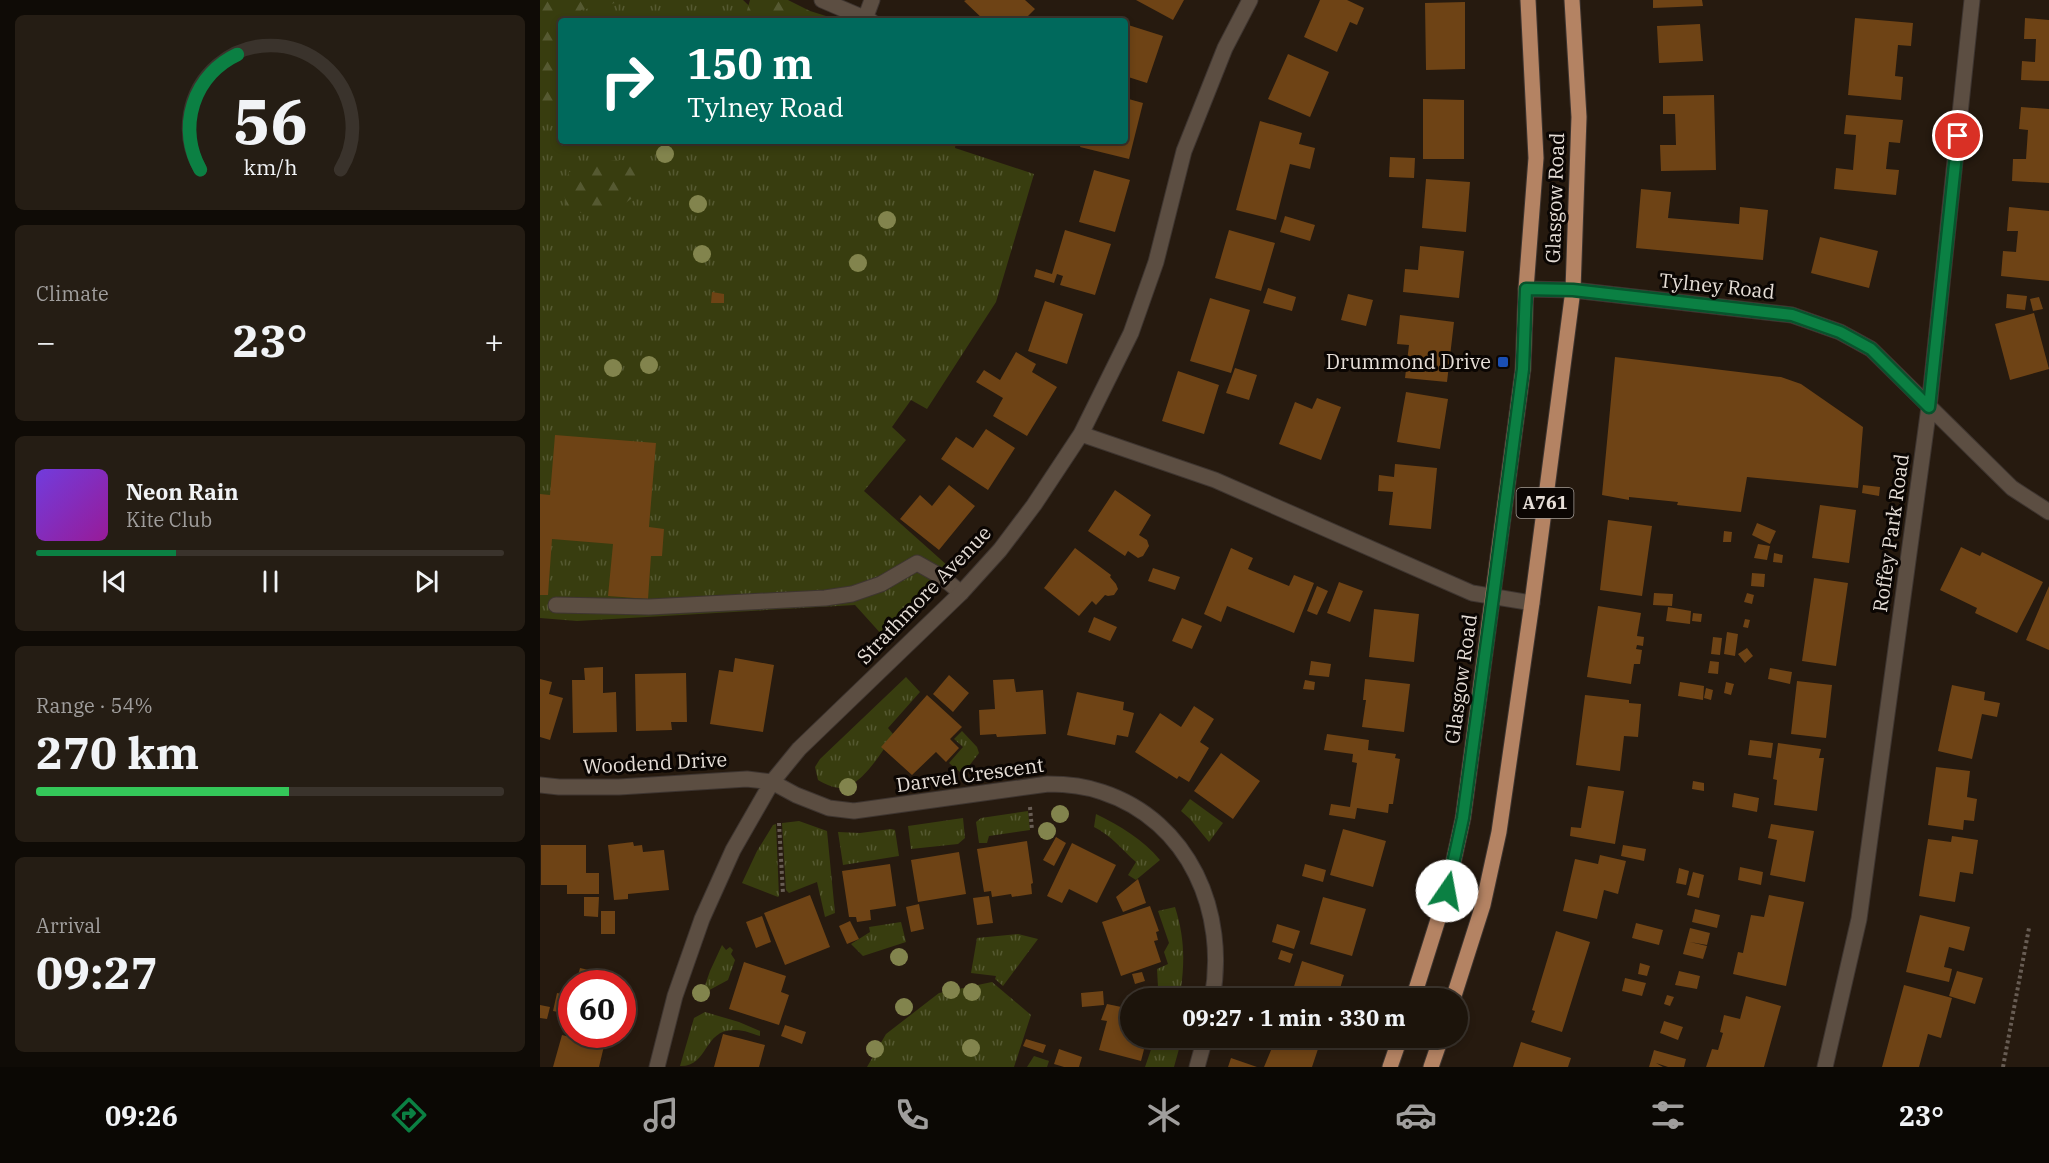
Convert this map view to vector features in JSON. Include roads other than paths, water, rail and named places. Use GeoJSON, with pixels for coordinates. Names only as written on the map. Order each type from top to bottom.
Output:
{"type":"FeatureCollection","features":[{"type":"Feature","properties":{"kind":"main road","name":"Glasgow Road"},"geometry":{"type":"LineString","coordinates":[[1416,988],[1447,891],[1463,818],[1523,369],[1526,289],[1536,158],[1528,0]]}},
{"type":"Feature","properties":{"kind":"main road","name":"Glasgow Road"},"geometry":{"type":"LineString","coordinates":[[1457,988],[1483,905],[1499,832],[1573,290],[1579,117],[1572,0]]}},
{"type":"Feature","properties":{"kind":"main road"},"geometry":{"type":"LineString","coordinates":[[1390,1067],[1397,1048]]}},
{"type":"Feature","properties":{"kind":"main road"},"geometry":{"type":"LineString","coordinates":[[1431,1067],[1438,1048]]}},
{"type":"Feature","properties":{"kind":"street"},"geometry":{"type":"LineString","coordinates":[[822,0],[863,18]]}},
{"type":"Feature","properties":{"kind":"street"},"geometry":{"type":"LineString","coordinates":[[868,18],[872,0]]}},
{"type":"Feature","properties":{"kind":"street","name":"Strathmore Avenue"},"geometry":{"type":"LineString","coordinates":[[657,1067],[675,996],[702,919],[733,850],[772,782],[798,749],[961,593],[1000,550],[1034,505],[1081,434],[1131,333],[1156,262],[1184,152],[1225,48],[1250,0]]}},
{"type":"Feature","properties":{"kind":"street","name":"Roffey Park Road"},"geometry":{"type":"LineString","coordinates":[[1824,1067],[1859,920],[1929,407],[1972,0]]}},
{"type":"Feature","properties":{"kind":"street","name":"Tylney Road"},"geometry":{"type":"LineString","coordinates":[[1526,289],[1573,290],[1792,315],[1840,332],[1871,349],[2012,488],[2049,512]]}},
{"type":"Feature","properties":{"kind":"street"},"geometry":{"type":"LineString","coordinates":[[1081,434],[1215,480],[1472,593],[1532,603]]}},
{"type":"Feature","properties":{"kind":"street"},"geometry":{"type":"LineString","coordinates":[[556,605],[649,607],[825,598],[852,594],[881,585],[917,563],[942,577],[961,593]]}},
{"type":"Feature","properties":{"kind":"street","name":"Woodend Drive"},"geometry":{"type":"LineString","coordinates":[[540,785],[619,787],[747,779],[772,782]]}},
{"type":"Feature","properties":{"kind":"street","name":"Darvel Crescent"},"geometry":{"type":"LineString","coordinates":[[772,782],[796,795],[829,808],[854,811],[1048,784],[1092,789],[1119,798],[1150,818],[1171,836],[1193,868],[1210,906],[1216,938],[1214,988]]}},
{"type":"Feature","properties":{"kind":"street"},"geometry":{"type":"LineString","coordinates":[[1197,1067],[1202,1048]]}},
{"type":"Feature","properties":{"kind":"place","name":"Drummond Drive"},"geometry":{"type":"Point","coordinates":[1503,362]}}]}
